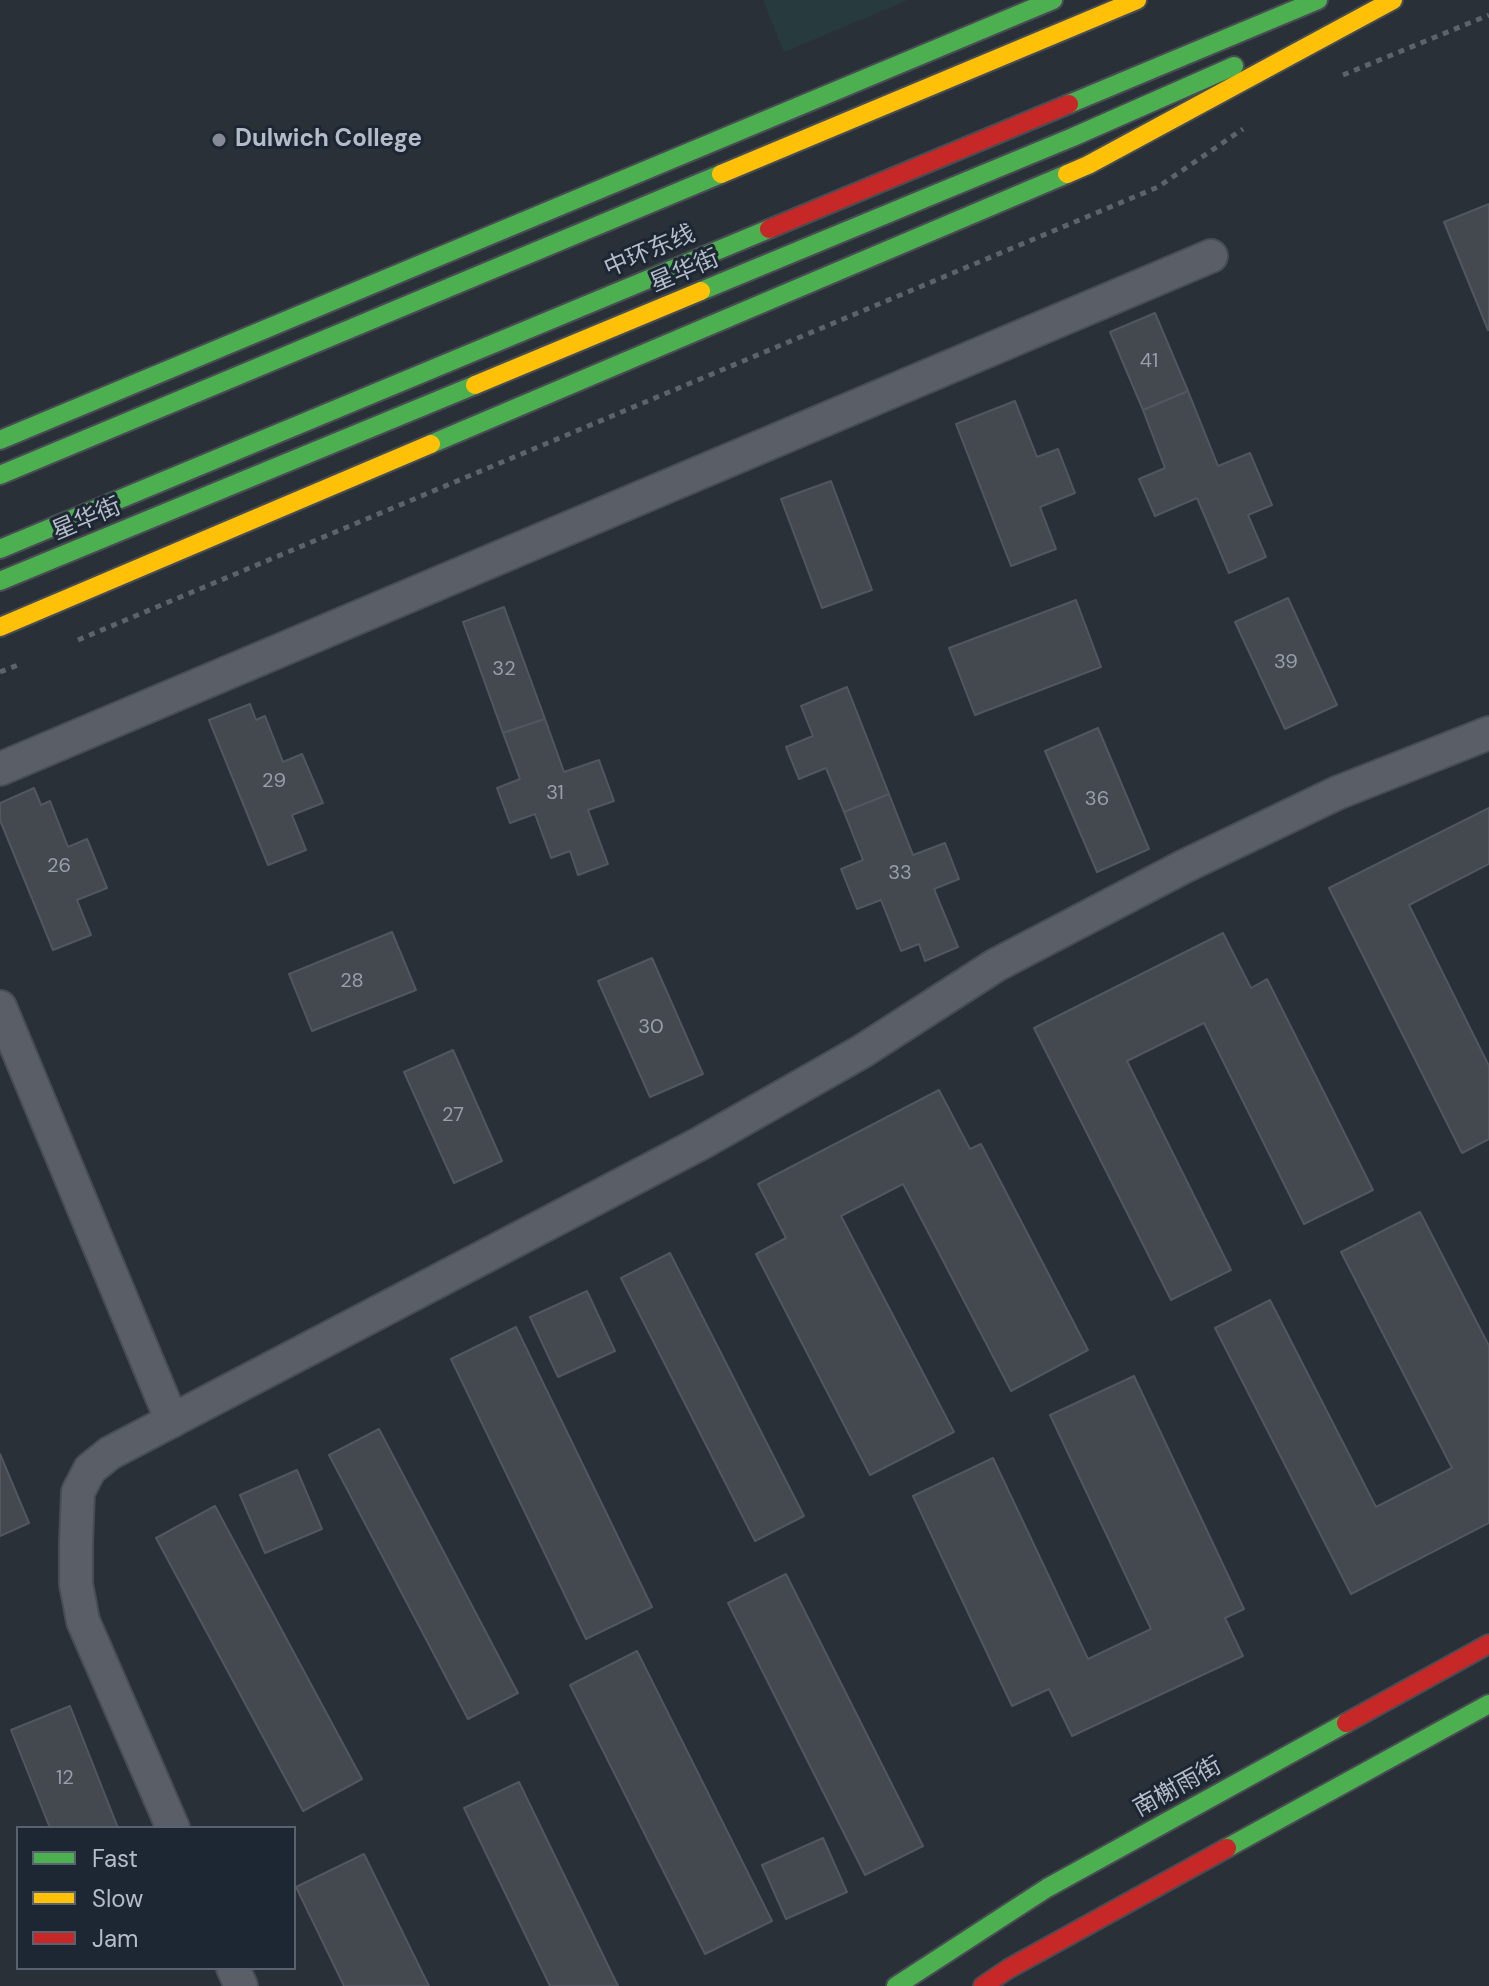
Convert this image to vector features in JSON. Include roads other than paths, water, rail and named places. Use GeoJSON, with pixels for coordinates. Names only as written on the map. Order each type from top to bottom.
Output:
{"type":"FeatureCollection","features":[{"type":"Feature","properties":{"kind":"main road"},"geometry":{"type":"LineString","coordinates":[[0,440],[1053,0]]}},
{"type":"Feature","properties":{"kind":"main road","name":"中环东线"},"geometry":{"type":"LineString","coordinates":[[0,475],[1137,0]]}},
{"type":"Feature","properties":{"kind":"main road","name":"中环东线"},"geometry":{"type":"LineString","coordinates":[[0,549],[1318,0]]}},
{"type":"Feature","properties":{"kind":"main road","name":"星华街"},"geometry":{"type":"LineString","coordinates":[[0,581],[1073,137],[1386,0]]}},
{"type":"Feature","properties":{"kind":"main road"},"geometry":{"type":"LineString","coordinates":[[0,627],[1088,165],[1393,0]]}},
{"type":"Feature","properties":{"kind":"main road","name":"南榭雨街"},"geometry":{"type":"LineString","coordinates":[[896,1986],[1047,1888],[1489,1644]]}},
{"type":"Feature","properties":{"kind":"main road"},"geometry":{"type":"LineString","coordinates":[[983,1986],[1008,1969],[1489,1704]]}},
{"type":"Feature","properties":{"kind":"street"},"geometry":{"type":"LineString","coordinates":[[0,769],[1211,256]]}},
{"type":"Feature","properties":{"kind":"street"},"geometry":{"type":"LineString","coordinates":[[172,1826],[83,1621],[76,1570],[78,1492],[90,1469],[110,1453],[701,1143],[861,1052],[996,965],[1185,866],[1337,793],[1489,733]]}},
{"type":"Feature","properties":{"kind":"street"},"geometry":{"type":"LineString","coordinates":[[0,1007],[172,1421]]}},
{"type":"Feature","properties":{"kind":"place","name":"Dulwich College"},"geometry":{"type":"Point","coordinates":[219,140]}}]}
